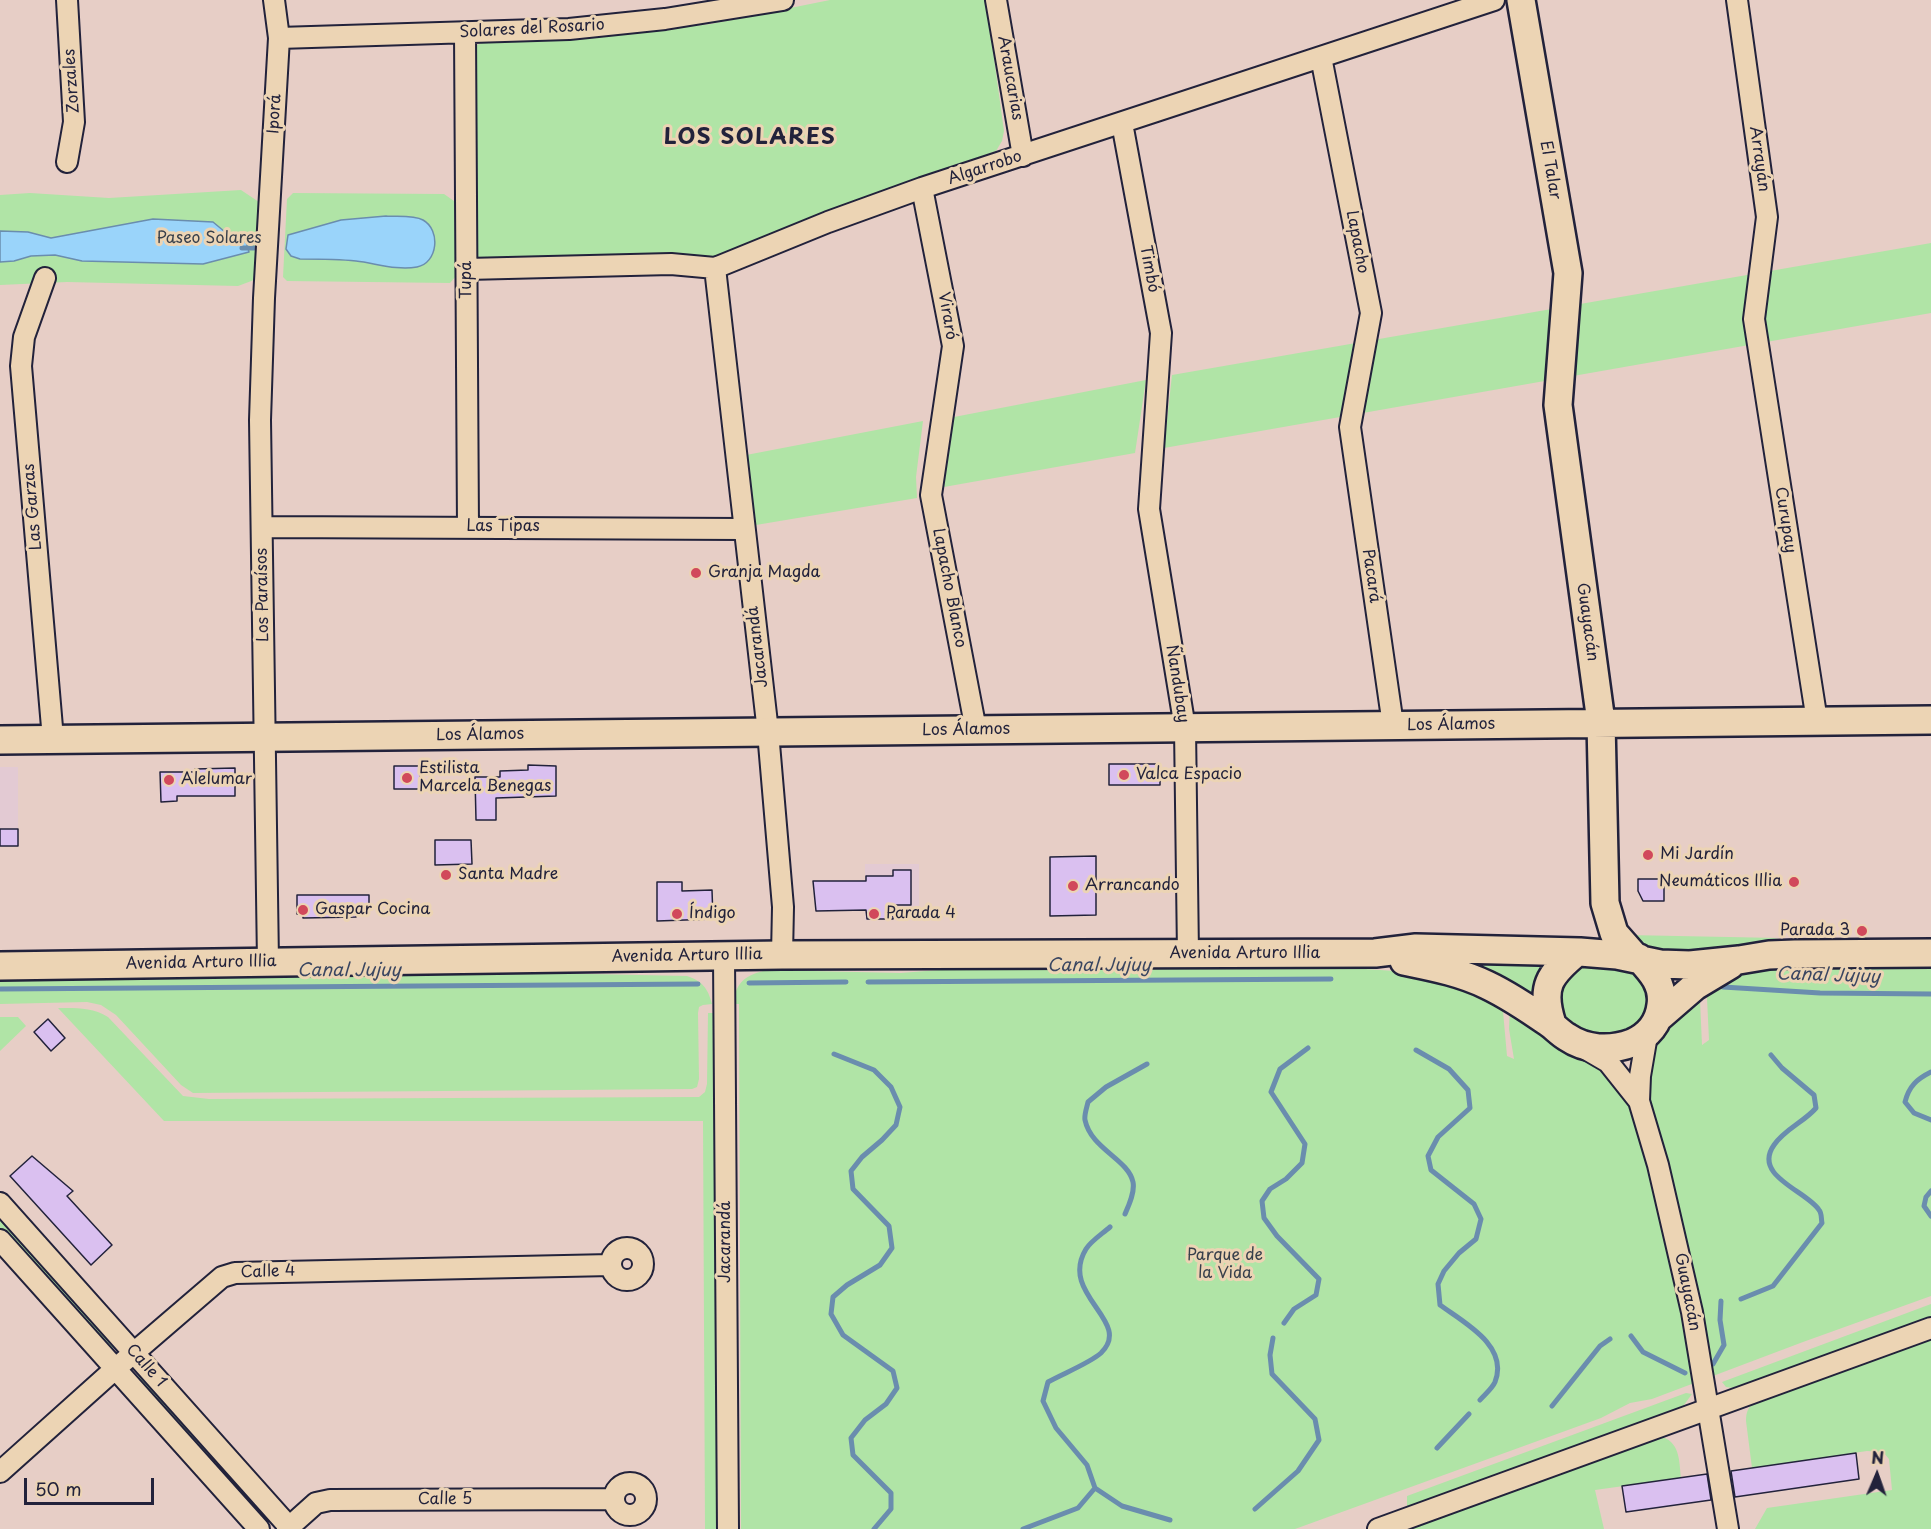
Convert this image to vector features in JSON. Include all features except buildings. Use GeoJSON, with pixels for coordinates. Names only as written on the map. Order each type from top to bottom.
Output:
{"type":"FeatureCollection","features":[{"type":"Feature","properties":{"kind":"street","name":"Zorzales"},"geometry":{"type":"LineString","coordinates":[[67,0],[74,122],[67,162]]}},
{"type":"Feature","properties":{"kind":"street","name":"Iporá"},"geometry":{"type":"LineString","coordinates":[[269,228],[279,38],[274,0]]}},
{"type":"Feature","properties":{"kind":"street","name":"Solares del Rosario"},"geometry":{"type":"LineString","coordinates":[[279,38],[569,29],[664,19],[783,0]]}},
{"type":"Feature","properties":{"kind":"street","name":"Araucarias"},"geometry":{"type":"LineString","coordinates":[[996,0],[1023,156]]}},
{"type":"Feature","properties":{"kind":"street","name":"Algarrobo"},"geometry":{"type":"LineString","coordinates":[[467,268],[670,264],[715,268],[828,222],[922,188],[1494,0]]}},
{"type":"Feature","properties":{"kind":"street","name":"El Talar"},"geometry":{"type":"LineString","coordinates":[[1521,0],[1568,273],[1563,342]]}},
{"type":"Feature","properties":{"kind":"street","name":"Arrayán"},"geometry":{"type":"LineString","coordinates":[[1737,0],[1767,217],[1754,319]]}},
{"type":"Feature","properties":{"kind":"street","name":"Tupá"},"geometry":{"type":"LineString","coordinates":[[465,33],[468,527]]}},
{"type":"Feature","properties":{"kind":"street","name":"Lapacho"},"geometry":{"type":"LineString","coordinates":[[1321,57],[1371,313],[1350,427]]}},
{"type":"Feature","properties":{"kind":"street","name":"Timbó"},"geometry":{"type":"LineString","coordinates":[[1122,123],[1161,333],[1155,417]]}},
{"type":"Feature","properties":{"kind":"street","name":"Viraró"},"geometry":{"type":"LineString","coordinates":[[922,188],[953,346],[938,445]]}},
{"type":"Feature","properties":{"kind":"street","name":"Los Paraísos"},"geometry":{"type":"LineString","coordinates":[[268,962],[260,420],[269,228]]}},
{"type":"Feature","properties":{"kind":"street","name":"Jacarandá"},"geometry":{"type":"LineString","coordinates":[[715,268],[768,732],[783,907],[782,955]]}},
{"type":"Feature","properties":{"kind":"street","name":"Las Garzas"},"geometry":{"type":"LineString","coordinates":[[45,278],[24,337],[21,366],[53,739]]}},
{"type":"Feature","properties":{"kind":"street","name":"Curupay"},"geometry":{"type":"LineString","coordinates":[[1754,319],[1817,721]]}},
{"type":"Feature","properties":{"kind":"street","name":"Guayacán"},"geometry":{"type":"LineString","coordinates":[[1563,342],[1558,405],[1601,722],[1605,903],[1614,933],[1638,958]]}},
{"type":"Feature","properties":{"kind":"street","name":"Ñandubay"},"geometry":{"type":"LineString","coordinates":[[1155,417],[1149,509],[1185,728],[1188,954]]}},
{"type":"Feature","properties":{"kind":"street","name":"Pacará"},"geometry":{"type":"LineString","coordinates":[[1350,427],[1393,725]]}},
{"type":"Feature","properties":{"kind":"street","name":"Lapacho Blanco"},"geometry":{"type":"LineString","coordinates":[[938,445],[931,495],[976,730]]}},
{"type":"Feature","properties":{"kind":"street","name":"Las Tipas"},"geometry":{"type":"LineString","coordinates":[[262,527],[744,529]]}},
{"type":"Feature","properties":{"kind":"street","name":"Los Álamos"},"geometry":{"type":"LineString","coordinates":[[0,740],[1931,720]]}},
{"type":"Feature","properties":{"kind":"street","name":"Guayacán"},"geometry":{"type":"LineString","coordinates":[[1578,952],[1596,931],[1605,903]]}},
{"type":"Feature","properties":{"kind":"street","name":"Avenida Arturo Illia"},"geometry":{"type":"LineString","coordinates":[[0,966],[782,955],[1374,953],[1416,948],[1578,952]]}},
{"type":"Feature","properties":{"kind":"street"},"geometry":{"type":"LineString","coordinates":[[1740,960],[1695,986],[1653,1026],[1622,1046],[1608,1048],[1578,1044],[1552,1024],[1546,1000],[1547,986],[1554,973],[1578,952],[1638,958],[1660,964],[1683,965],[1769,955],[1931,953]]}},
{"type":"Feature","properties":{"kind":"street","name":"Avenida Arturo Illia"},"geometry":{"type":"LineString","coordinates":[[1374,953],[1406,962],[1438,966],[1466,975],[1509,997],[1552,1024]]}},
{"type":"Feature","properties":{"kind":"street","name":"Jacarandá"},"geometry":{"type":"LineString","coordinates":[[724,956],[728,1529]]}},
{"type":"Feature","properties":{"kind":"street"},"geometry":{"type":"LineString","coordinates":[[1638,958],[1658,980],[1662,992],[1653,1026]]}},
{"type":"Feature","properties":{"kind":"street","name":"Guayacán"},"geometry":{"type":"LineString","coordinates":[[1653,1026],[1640,1076],[1640,1101],[1676,1237],[1692,1312],[1728,1529]]}},
{"type":"Feature","properties":{"kind":"street","name":"Guayacán"},"geometry":{"type":"LineString","coordinates":[[1578,1044],[1608,1062],[1640,1101]]}},
{"type":"Feature","properties":{"kind":"street","name":"Calle 1"},"geometry":{"type":"LineString","coordinates":[[0,1203],[289,1528]]}},
{"type":"Feature","properties":{"kind":"street","name":"Calle 1"},"geometry":{"type":"LineString","coordinates":[[0,1240],[259,1529]]}},
{"type":"Feature","properties":{"kind":"street","name":"Calle 4"},"geometry":{"type":"LineString","coordinates":[[0,1472],[115,1369],[222,1278],[235,1273],[611,1264]]}},
{"type":"Feature","properties":{"kind":"street"},"geometry":{"type":"LineString","coordinates":[[1378,1529],[1931,1328]]}},
{"type":"Feature","properties":{"kind":"street","name":"Calle 5"},"geometry":{"type":"LineString","coordinates":[[289,1528],[316,1503],[330,1500],[614,1499]]}},
{"type":"Feature","properties":{"kind":"shaded area"},"geometry":{"type":"Polygon","coordinates":[[[0,767],[18,767],[18,846],[0,846],[0,767]]]}},
{"type":"Feature","properties":{"kind":"shaded area"},"geometry":{"type":"Polygon","coordinates":[[[865,864],[919,864],[919,919],[865,920],[865,864]]]}},
{"type":"Feature","properties":{"kind":"green space"},"geometry":{"type":"Polygon","coordinates":[[[830,0],[986,0],[1004,131],[1002,141],[996,151],[732,253],[710,259],[482,261],[476,257],[472,56],[477,45],[486,41],[572,39],[711,24],[830,0]]]}},
{"type":"Feature","properties":{"kind":"green space","name":"Paseo Solares"},"geometry":{"type":"Polygon","coordinates":[[[241,190],[259,202],[254,280],[238,286],[67,282],[0,285],[0,195],[30,193],[109,198],[241,190]]]}},
{"type":"Feature","properties":{"kind":"green space","name":"Paseo Solares"},"geometry":{"type":"Polygon","coordinates":[[[293,193],[444,194],[454,201],[456,276],[450,283],[287,281],[283,277],[287,199],[293,193]]]}},
{"type":"Feature","properties":{"kind":"green space"},"geometry":{"type":"Polygon","coordinates":[[[1931,243],[1931,313],[1164,448],[1172,375],[1931,243]]]}},
{"type":"Feature","properties":{"kind":"green space"},"geometry":{"type":"Polygon","coordinates":[[[1146,380],[1135,453],[944,487],[954,417],[1146,380]]]}},
{"type":"Feature","properties":{"kind":"green space"},"geometry":{"type":"Polygon","coordinates":[[[923,421],[916,477],[917,498],[750,526],[741,456],[923,421]]]}},
{"type":"Feature","properties":{"kind":"green space"},"geometry":{"type":"Polygon","coordinates":[[[1627,935],[1779,938],[1702,952],[1682,953],[1663,951],[1645,945],[1627,935]]]}},
{"type":"Feature","properties":{"kind":"green space"},"geometry":{"type":"Polygon","coordinates":[[[1434,954],[1548,959],[1533,1001],[1434,954]]]}},
{"type":"Feature","properties":{"kind":"green space","name":"Parque de la Vida"},"geometry":{"type":"Polygon","coordinates":[[[1233,963],[1313,969],[1410,972],[1502,1000],[1507,1056],[1514,1059],[1509,1029],[1510,1004],[1599,1063],[1624,1090],[1677,1015],[1697,995],[1700,1000],[1702,1045],[1709,1040],[1707,998],[1704,990],[1752,967],[1931,965],[1931,1296],[1652,1399],[1630,1403],[1601,1418],[1295,1529],[741,1529],[739,1004],[733,1004],[734,996],[743,980],[767,970],[901,973],[964,968],[1233,963]]]}},
{"type":"Feature","properties":{"kind":"green space"},"geometry":{"type":"Polygon","coordinates":[[[1586,964],[1624,967],[1631,970],[1644,983],[1651,994],[1648,1013],[1632,1029],[1620,1035],[1583,1034],[1562,1020],[1558,986],[1574,969],[1586,964]]]}},
{"type":"Feature","properties":{"kind":"green space"},"geometry":{"type":"Polygon","coordinates":[[[494,972],[687,976],[697,980],[706,989],[712,1004],[699,1007],[697,1087],[692,1089],[193,1093],[181,1085],[116,1015],[101,1005],[87,1002],[0,1004],[0,976],[494,972]]]}},
{"type":"Feature","properties":{"kind":"green space"},"geometry":{"type":"Polygon","coordinates":[[[58,1008],[90,1010],[108,1017],[183,1096],[209,1099],[699,1097],[705,1092],[707,1084],[708,1013],[715,1013],[717,1529],[705,1529],[703,1121],[164,1121],[58,1008]]]}},
{"type":"Feature","properties":{"kind":"green space"},"geometry":{"type":"Polygon","coordinates":[[[0,1017],[18,1017],[26,1026],[0,1051],[0,1017]]]}},
{"type":"Feature","properties":{"kind":"green space"},"geometry":{"type":"Polygon","coordinates":[[[0,1218],[112,1341],[114,1347],[110,1350],[0,1233],[0,1218]]]}},
{"type":"Feature","properties":{"kind":"green space"},"geometry":{"type":"Polygon","coordinates":[[[1931,1304],[1931,1322],[1741,1389],[1726,1387],[1722,1382],[1931,1304]]]}},
{"type":"Feature","properties":{"kind":"green space"},"geometry":{"type":"Polygon","coordinates":[[[1931,1336],[1931,1529],[1755,1529],[1767,1508],[1892,1490],[1889,1459],[1883,1452],[1867,1451],[1752,1468],[1746,1421],[1751,1404],[1756,1400],[1931,1336]]]}},
{"type":"Feature","properties":{"kind":"green space"},"geometry":{"type":"Polygon","coordinates":[[[139,1375],[143,1375],[269,1516],[269,1521],[266,1523],[136,1381],[139,1375]]]}},
{"type":"Feature","properties":{"kind":"green space"},"geometry":{"type":"Polygon","coordinates":[[[1686,1393],[1692,1394],[1681,1409],[1407,1512],[1407,1496],[1686,1393]]]}},
{"type":"Feature","properties":{"kind":"green space"},"geometry":{"type":"Polygon","coordinates":[[[1659,1436],[1666,1438],[1675,1446],[1681,1478],[1595,1490],[1604,1529],[1399,1529],[1659,1436]]]}},
{"type":"Feature","properties":{"kind":"water"},"geometry":{"type":"Polygon","coordinates":[[[386,216],[415,217],[429,225],[435,238],[435,246],[433,253],[424,264],[402,268],[349,260],[300,259],[291,256],[286,249],[288,235],[341,220],[386,216]]]}},
{"type":"Feature","properties":{"kind":"water"},"geometry":{"type":"Polygon","coordinates":[[[153,219],[213,222],[231,237],[246,242],[249,252],[203,264],[82,261],[55,255],[31,256],[0,262],[0,231],[28,232],[51,238],[153,219]]]}},
{"type":"Feature","properties":{"kind":"waterway"},"geometry":{"type":"LineString","coordinates":[[242,248],[254,248]]}},
{"type":"Feature","properties":{"kind":"waterway","name":"Canal Jujuy"},"geometry":{"type":"LineString","coordinates":[[868,982],[1331,979]]}},
{"type":"Feature","properties":{"kind":"waterway","name":"Canal Jujuy"},"geometry":{"type":"LineString","coordinates":[[749,983],[846,982]]}},
{"type":"Feature","properties":{"kind":"waterway","name":"Canal Jujuy"},"geometry":{"type":"LineString","coordinates":[[0,989],[698,984]]}},
{"type":"Feature","properties":{"kind":"waterway","name":"Canal Jujuy"},"geometry":{"type":"LineString","coordinates":[[1723,987],[1820,993],[1931,994]]}},
{"type":"Feature","properties":{"kind":"waterway"},"geometry":{"type":"LineString","coordinates":[[1284,1323],[1294,1309],[1316,1295],[1319,1279],[1277,1236],[1264,1218],[1262,1201],[1270,1189],[1286,1179],[1302,1163],[1305,1144],[1271,1092],[1280,1069],[1308,1048]]}},
{"type":"Feature","properties":{"kind":"waterway"},"geometry":{"type":"LineString","coordinates":[[1416,1050],[1449,1069],[1468,1090],[1470,1108],[1438,1137],[1428,1156],[1431,1170],[1474,1204],[1481,1219],[1476,1239],[1459,1253],[1444,1271],[1438,1284],[1440,1305],[1482,1337],[1496,1357],[1498,1369],[1495,1382],[1480,1400]]}},
{"type":"Feature","properties":{"kind":"waterway"},"geometry":{"type":"LineString","coordinates":[[834,1054],[874,1070],[891,1087],[900,1107],[896,1125],[862,1157],[851,1171],[853,1189],[889,1226],[892,1248],[880,1265],[847,1285],[833,1297],[831,1314],[843,1335],[893,1371],[897,1388],[886,1404],[865,1420],[851,1438],[853,1455],[891,1493],[891,1509],[874,1529]]}},
{"type":"Feature","properties":{"kind":"waterway"},"geometry":{"type":"LineString","coordinates":[[1741,1299],[1773,1286],[1822,1223],[1820,1211],[1813,1203],[1784,1182],[1770,1166],[1769,1156],[1778,1139],[1816,1108],[1814,1095],[1782,1068],[1771,1055]]}},
{"type":"Feature","properties":{"kind":"waterway"},"geometry":{"type":"LineString","coordinates":[[1125,1214],[1132,1194],[1133,1182],[1130,1174],[1094,1139],[1085,1120],[1085,1113],[1088,1102],[1106,1087],[1147,1064]]}},
{"type":"Feature","properties":{"kind":"waterway"},"geometry":{"type":"LineString","coordinates":[[1931,1072],[1914,1084],[1905,1102],[1914,1113],[1931,1120]]}},
{"type":"Feature","properties":{"kind":"waterway"},"geometry":{"type":"LineString","coordinates":[[1931,1191],[1926,1197],[1924,1206],[1931,1216]]}},
{"type":"Feature","properties":{"kind":"waterway"},"geometry":{"type":"LineString","coordinates":[[1023,1529],[1078,1508],[1095,1488],[1087,1465],[1056,1428],[1043,1401],[1048,1382],[1096,1357],[1109,1341],[1109,1330],[1081,1280],[1080,1265],[1088,1246],[1110,1227]]}},
{"type":"Feature","properties":{"kind":"waterway"},"geometry":{"type":"LineString","coordinates":[[1713,1364],[1724,1345],[1720,1320],[1721,1301]]}},
{"type":"Feature","properties":{"kind":"waterway"},"geometry":{"type":"LineString","coordinates":[[1631,1336],[1643,1352],[1685,1373]]}},
{"type":"Feature","properties":{"kind":"waterway"},"geometry":{"type":"LineString","coordinates":[[1255,1509],[1298,1471],[1319,1440],[1315,1419],[1272,1374],[1270,1355],[1273,1338]]}},
{"type":"Feature","properties":{"kind":"waterway"},"geometry":{"type":"LineString","coordinates":[[1552,1406],[1600,1346],[1610,1339]]}},
{"type":"Feature","properties":{"kind":"waterway"},"geometry":{"type":"LineString","coordinates":[[1437,1448],[1469,1414]]}},
{"type":"Feature","properties":{"kind":"waterway"},"geometry":{"type":"LineString","coordinates":[[1095,1488],[1122,1506],[1170,1520]]}},
{"type":"Feature","properties":{"kind":"place","name":"Granja Magda"},"geometry":{"type":"Point","coordinates":[696,573]}},
{"type":"Feature","properties":{"kind":"place","name":"Valca Espacio"},"geometry":{"type":"Point","coordinates":[1124,775]}},
{"type":"Feature","properties":{"kind":"place","name":"Estilista Marcela Benegas"},"geometry":{"type":"Point","coordinates":[407,778]}},
{"type":"Feature","properties":{"kind":"place","name":"Alelumar"},"geometry":{"type":"Point","coordinates":[169,780]}},
{"type":"Feature","properties":{"kind":"place","name":"Mi Jardín"},"geometry":{"type":"Point","coordinates":[1648,855]}},
{"type":"Feature","properties":{"kind":"place","name":"Santa Madre"},"geometry":{"type":"Point","coordinates":[446,875]}},
{"type":"Feature","properties":{"kind":"place","name":"Neumáticos Illia"},"geometry":{"type":"Point","coordinates":[1794,882]}},
{"type":"Feature","properties":{"kind":"place","name":"Arrancando"},"geometry":{"type":"Point","coordinates":[1073,886]}},
{"type":"Feature","properties":{"kind":"place","name":"Gaspar Cocina"},"geometry":{"type":"Point","coordinates":[303,910]}},
{"type":"Feature","properties":{"kind":"place","name":"Índigo"},"geometry":{"type":"Point","coordinates":[677,914]}},
{"type":"Feature","properties":{"kind":"place","name":"Parada 4"},"geometry":{"type":"Point","coordinates":[874,914]}},
{"type":"Feature","properties":{"kind":"place","name":"Parada 3"},"geometry":{"type":"Point","coordinates":[1862,931]}},
{"type":"Feature","properties":{"kind":"district","name":"LOS SOLARES"},"geometry":{"type":"Point","coordinates":[750,138]}}]}
